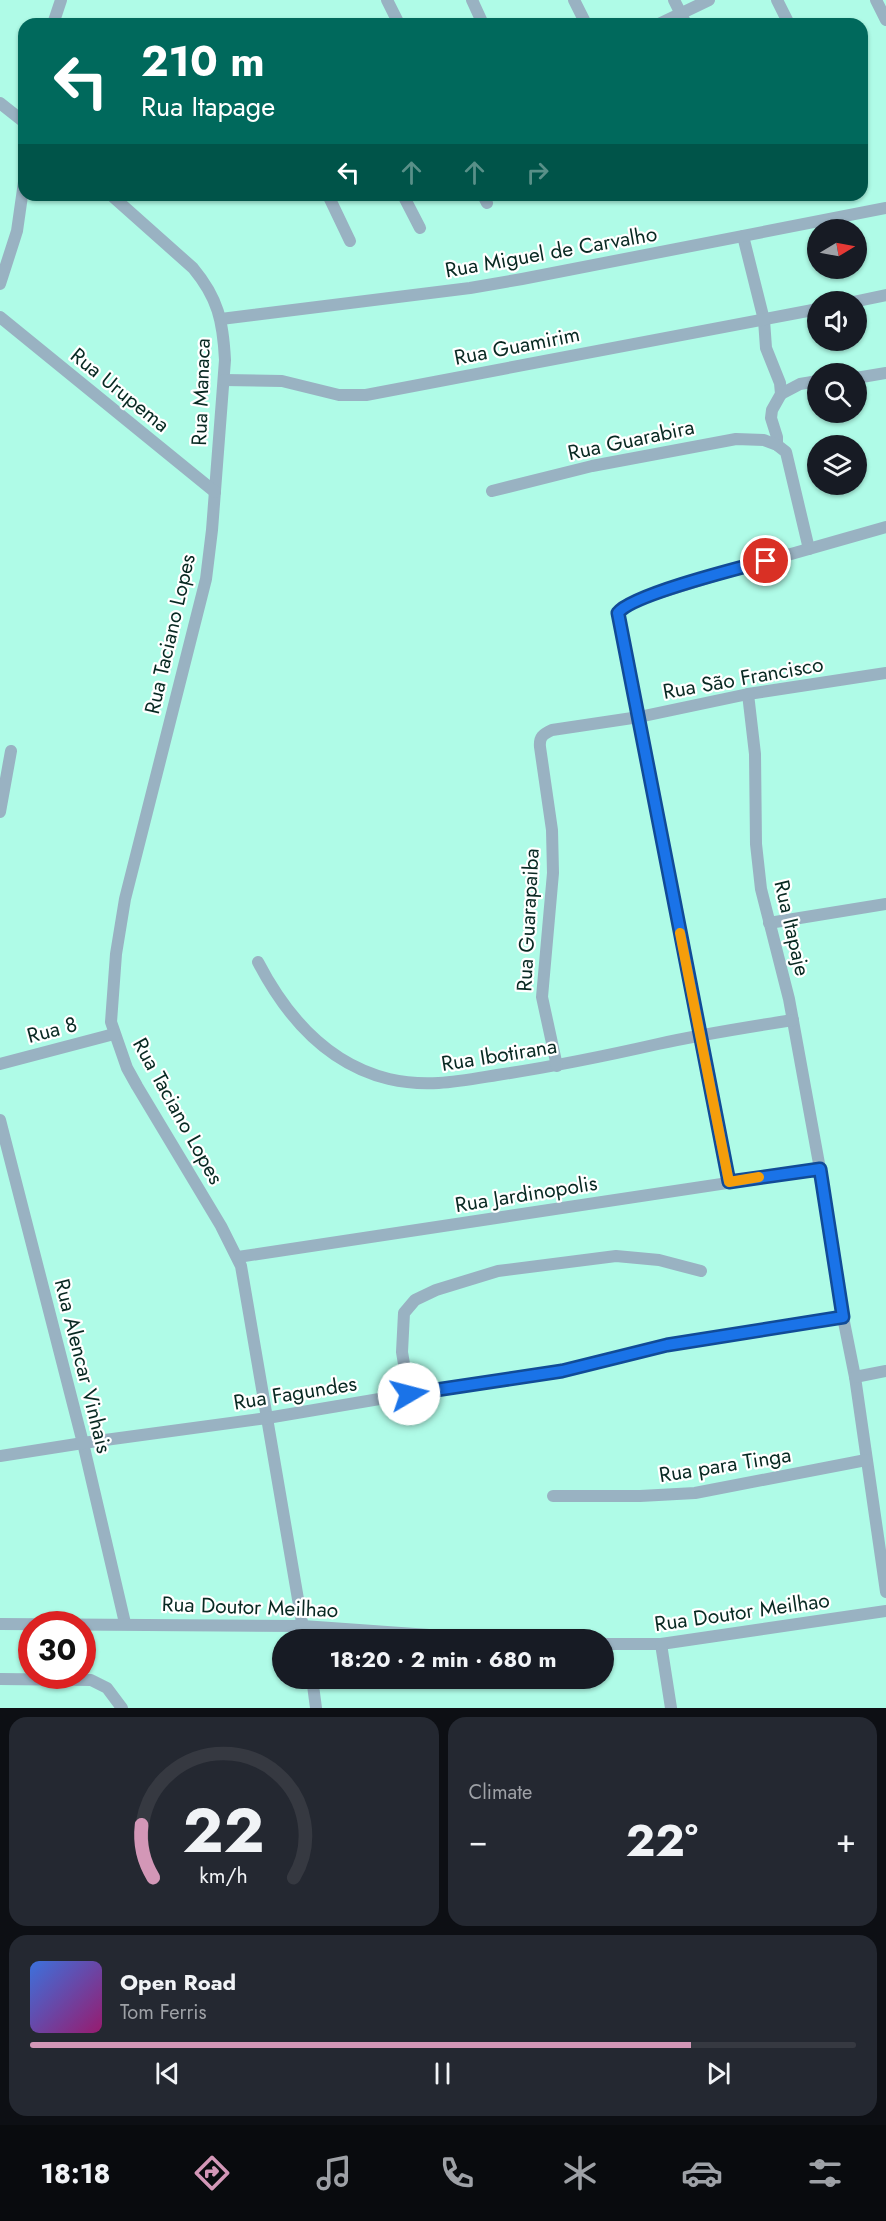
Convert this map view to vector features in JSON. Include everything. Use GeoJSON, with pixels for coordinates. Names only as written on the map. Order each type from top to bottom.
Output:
{"type":"FeatureCollection","features":[{"type":"Feature","properties":{"kind":"street"},"geometry":{"type":"LineString","coordinates":[[55,18],[61,0]]}},
{"type":"Feature","properties":{"kind":"street"},"geometry":{"type":"LineString","coordinates":[[387,0],[396,18]]}},
{"type":"Feature","properties":{"kind":"street"},"geometry":{"type":"LineString","coordinates":[[472,0],[480,18]]}},
{"type":"Feature","properties":{"kind":"street"},"geometry":{"type":"LineString","coordinates":[[574,0],[583,18]]}},
{"type":"Feature","properties":{"kind":"street"},"geometry":{"type":"LineString","coordinates":[[674,0],[683,18]]}},
{"type":"Feature","properties":{"kind":"street"},"geometry":{"type":"LineString","coordinates":[[684,18],[709,0]]}},
{"type":"Feature","properties":{"kind":"street"},"geometry":{"type":"LineString","coordinates":[[777,0],[786,18]]}},
{"type":"Feature","properties":{"kind":"street"},"geometry":{"type":"LineString","coordinates":[[876,0],[886,20]]}},
{"type":"Feature","properties":{"kind":"street"},"geometry":{"type":"LineString","coordinates":[[0,103],[18,117]]}},
{"type":"Feature","properties":{"kind":"street"},"geometry":{"type":"LineString","coordinates":[[0,284],[17,231],[21,201]]}},
{"type":"Feature","properties":{"kind":"street","name":"Rua Manaca"},"geometry":{"type":"LineString","coordinates":[[118,201],[193,268],[210,290],[217,304],[224,336],[224,380],[215,492]]}},
{"type":"Feature","properties":{"kind":"street"},"geometry":{"type":"LineString","coordinates":[[331,201],[350,241]]}},
{"type":"Feature","properties":{"kind":"street"},"geometry":{"type":"LineString","coordinates":[[406,201],[420,228]]}},
{"type":"Feature","properties":{"kind":"street","name":"Rua Miguel de Carvalho"},"geometry":{"type":"LineString","coordinates":[[221,319],[470,288],[886,208]]}},
{"type":"Feature","properties":{"kind":"street"},"geometry":{"type":"LineString","coordinates":[[743,236],[764,320],[766,348],[780,383],[781,394]]}},
{"type":"Feature","properties":{"kind":"street"},"geometry":{"type":"LineString","coordinates":[[867,299],[886,295]]}},
{"type":"Feature","properties":{"kind":"street","name":"Rua Guamirim"},"geometry":{"type":"LineString","coordinates":[[224,380],[282,381],[339,395],[366,396],[807,311]]}},
{"type":"Feature","properties":{"kind":"street","name":"Rua Urupema"},"geometry":{"type":"LineString","coordinates":[[0,318],[215,492]]}},
{"type":"Feature","properties":{"kind":"street"},"geometry":{"type":"LineString","coordinates":[[867,376],[886,373]]}},
{"type":"Feature","properties":{"kind":"street"},"geometry":{"type":"LineString","coordinates":[[807,383],[781,394],[772,410],[771,418],[777,445],[786,452],[809,549]]}},
{"type":"Feature","properties":{"kind":"street","name":"Rua Guarabira"},"geometry":{"type":"LineString","coordinates":[[492,491],[592,466],[736,439],[755,438],[777,445]]}},
{"type":"Feature","properties":{"kind":"street","name":"Rua Taciano Lopes"},"geometry":{"type":"LineString","coordinates":[[215,492],[206,579],[125,899],[112,984],[111,1022],[137,1086],[238,1257],[241,1266],[303,1629]]}},
{"type":"Feature","properties":{"kind":"street"},"geometry":{"type":"LineString","coordinates":[[729,1182],[618,613],[622,607],[649,596],[886,527]]}},
{"type":"Feature","properties":{"kind":"street","name":"Rua São Francisco"},"geometry":{"type":"LineString","coordinates":[[539,740],[545,733],[552,730],[639,717],[748,694],[886,673]]}},
{"type":"Feature","properties":{"kind":"street","name":"Rua Itapaje"},"geometry":{"type":"LineString","coordinates":[[748,694],[754,754],[758,868],[793,1020],[820,1169],[843,1317],[855,1377],[866,1460],[882,1544],[886,1592]]}},
{"type":"Feature","properties":{"kind":"street","name":"Rua Guarapaiba"},"geometry":{"type":"LineString","coordinates":[[539,740],[552,830],[553,873],[542,997],[557,1066]]}},
{"type":"Feature","properties":{"kind":"street"},"geometry":{"type":"LineString","coordinates":[[0,812],[11,751]]}},
{"type":"Feature","properties":{"kind":"street"},"geometry":{"type":"LineString","coordinates":[[769,923],[886,904]]}},
{"type":"Feature","properties":{"kind":"street","name":"Rua Ibotirana"},"geometry":{"type":"LineString","coordinates":[[258,962],[284,1007],[327,1050],[371,1073],[391,1079],[435,1085],[557,1066],[700,1035],[793,1020]]}},
{"type":"Feature","properties":{"kind":"street","name":"Rua 8"},"geometry":{"type":"LineString","coordinates":[[0,1064],[114,1034]]}},
{"type":"Feature","properties":{"kind":"street","name":"Rua Alencar Vinhais"},"geometry":{"type":"LineString","coordinates":[[0,1120],[83,1443],[125,1623]]}},
{"type":"Feature","properties":{"kind":"street","name":"Rua Jardinopolis"},"geometry":{"type":"LineString","coordinates":[[238,1257],[820,1169]]}},
{"type":"Feature","properties":{"kind":"street"},"geometry":{"type":"LineString","coordinates":[[409,1394],[402,1352],[404,1313],[415,1300],[436,1290],[498,1271],[616,1256],[659,1260],[701,1271]]}},
{"type":"Feature","properties":{"kind":"street","name":"Rua Fagundes"},"geometry":{"type":"LineString","coordinates":[[0,1456],[267,1418],[562,1371],[667,1345],[843,1317]]}},
{"type":"Feature","properties":{"kind":"street"},"geometry":{"type":"LineString","coordinates":[[855,1377],[886,1371]]}},
{"type":"Feature","properties":{"kind":"street","name":"Rua para Tinga"},"geometry":{"type":"LineString","coordinates":[[553,1496],[640,1496],[694,1493],[866,1460]]}},
{"type":"Feature","properties":{"kind":"street","name":"Rua Doutor Meilhao"},"geometry":{"type":"LineString","coordinates":[[614,1644],[661,1644],[886,1611]]}},
{"type":"Feature","properties":{"kind":"street","name":"Rua Doutor Meilhao"},"geometry":{"type":"LineString","coordinates":[[0,1624],[125,1623],[303,1626],[345,1629]]}},
{"type":"Feature","properties":{"kind":"street"},"geometry":{"type":"LineString","coordinates":[[661,1644],[671,1708]]}},
{"type":"Feature","properties":{"kind":"street"},"geometry":{"type":"LineString","coordinates":[[0,1679],[91,1680],[108,1689],[122,1708]]}},
{"type":"Feature","properties":{"kind":"street"},"geometry":{"type":"LineString","coordinates":[[313,1689],[316,1708]]}},
{"type":"Feature","properties":{"kind":"slow traffic"},"geometry":{"type":"LineString","coordinates":[[680,933],[729,1182],[759,1177]]}},
{"type":"Feature","properties":{"kind":"route"},"geometry":{"type":"LineString","coordinates":[[409,1394],[562,1371],[667,1345],[843,1317],[820,1169],[729,1182],[618,613],[622,607],[649,596],[766,561]]}}]}
